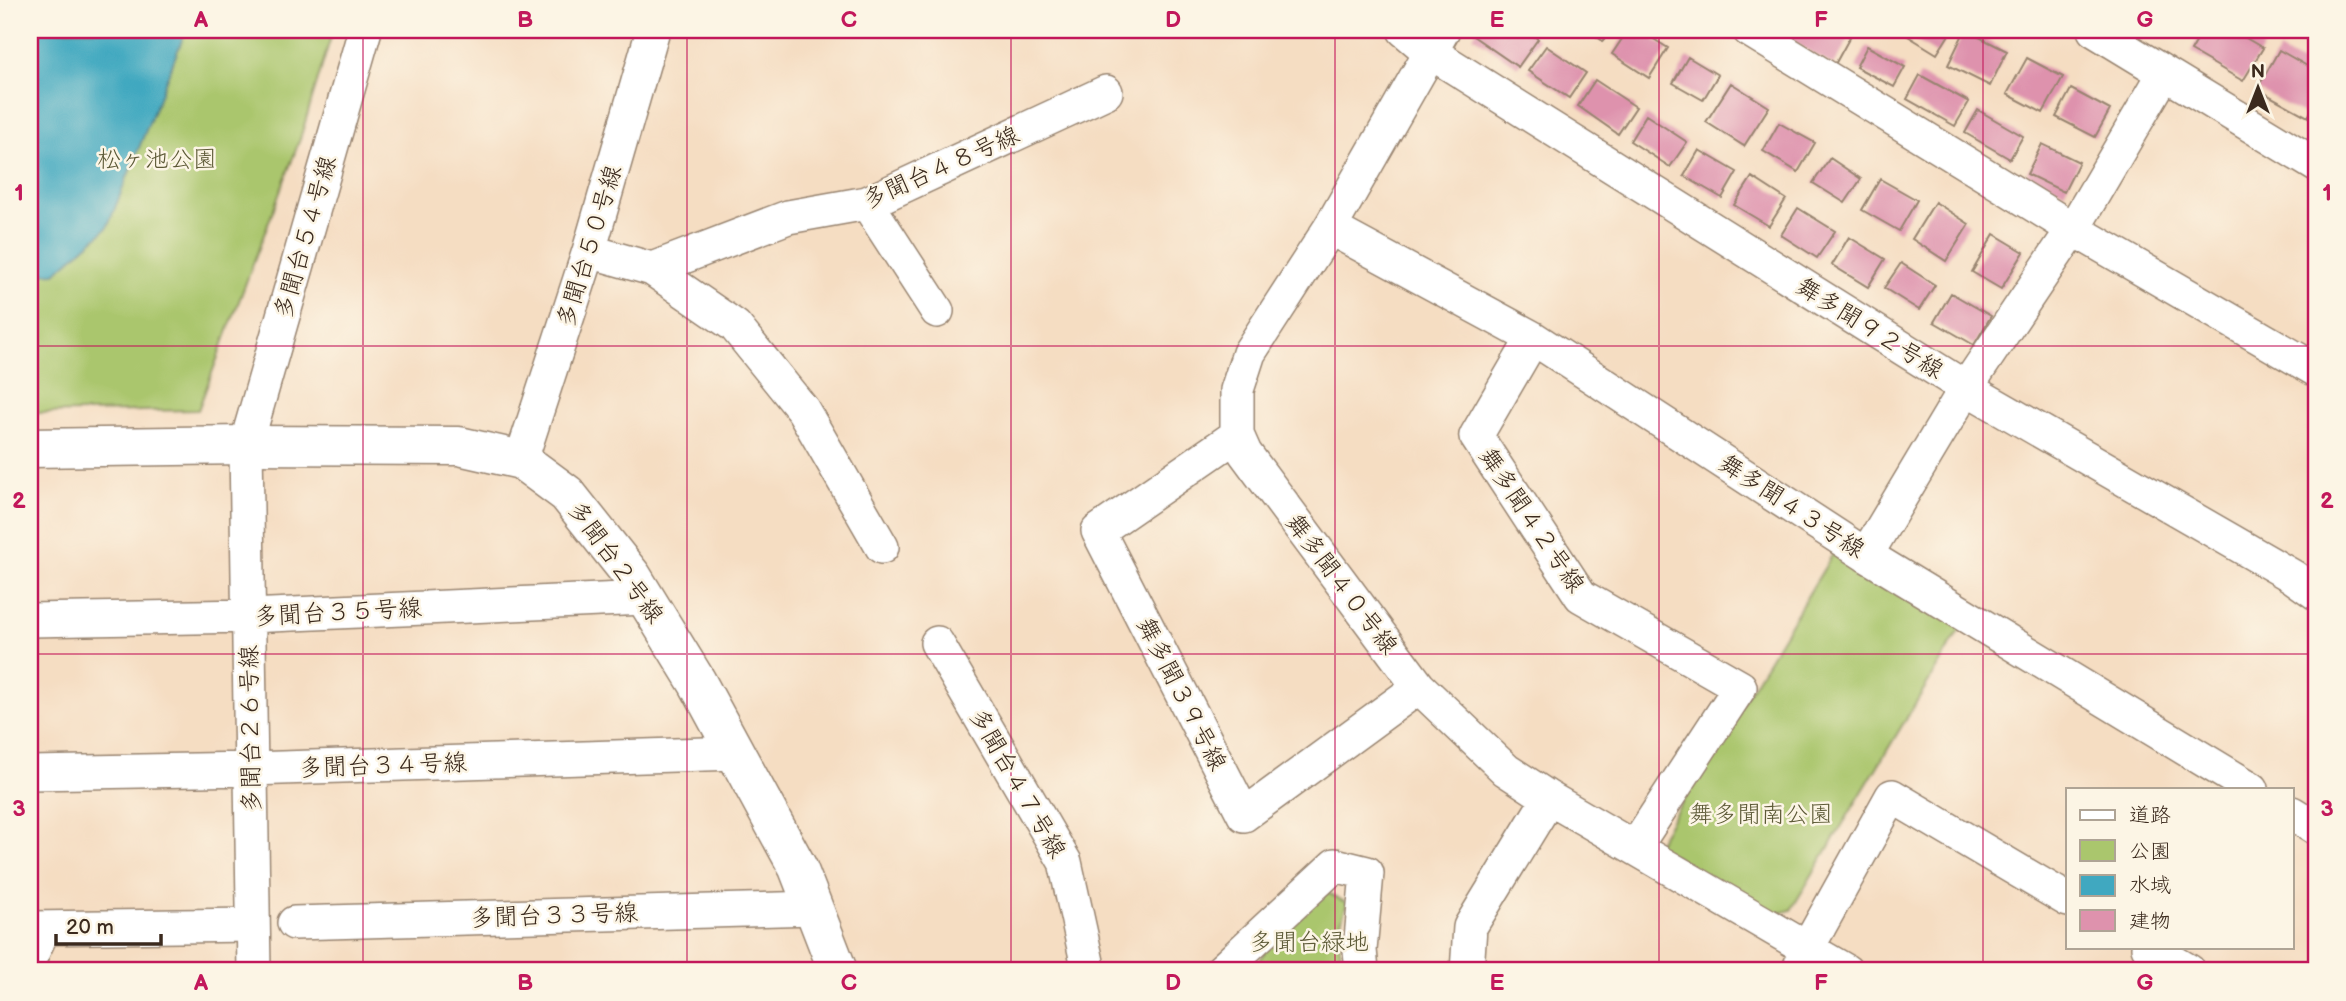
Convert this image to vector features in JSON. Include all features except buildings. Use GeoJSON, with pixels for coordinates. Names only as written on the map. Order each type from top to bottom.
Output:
{"type":"FeatureCollection","features":[{"type":"Feature","properties":{"kind":"street","name":"多聞台５４号線"},"geometry":{"type":"LineString","coordinates":[[246,445],[365,30]]}},
{"type":"Feature","properties":{"kind":"street","name":"多聞台５０号線"},"geometry":{"type":"LineString","coordinates":[[521,460],[589,251],[653,30]]}},
{"type":"Feature","properties":{"kind":"street","name":"舞多聞９２号線"},"geometry":{"type":"LineString","coordinates":[[1404,30],[1437,41],[1966,388],[2292,576],[2316,593]]}},
{"type":"Feature","properties":{"kind":"street"},"geometry":{"type":"LineString","coordinates":[[1749,30],[2073,229],[2316,370]]}},
{"type":"Feature","properties":{"kind":"street"},"geometry":{"type":"LineString","coordinates":[[2094,30],[2316,165]]}},
{"type":"Feature","properties":{"kind":"street","name":"舞多聞４０号線"},"geometry":{"type":"LineString","coordinates":[[1437,41],[1330,228],[1248,353],[1237,390],[1237,435],[1245,453],[1419,687],[1506,770],[1634,848],[1803,959],[1846,971]]}},
{"type":"Feature","properties":{"kind":"street"},"geometry":{"type":"LineString","coordinates":[[1866,555],[1966,388],[2073,229],[2164,74]]}},
{"type":"Feature","properties":{"kind":"street","name":"多聞台４８号線"},"geometry":{"type":"LineString","coordinates":[[652,269],[788,217],[867,203],[1106,92]]}},
{"type":"Feature","properties":{"kind":"street"},"geometry":{"type":"LineString","coordinates":[[867,203],[937,311]]}},
{"type":"Feature","properties":{"kind":"street","name":"舞多聞４３号線"},"geometry":{"type":"LineString","coordinates":[[1330,228],[1533,338],[1866,555],[2250,788]]}},
{"type":"Feature","properties":{"kind":"street"},"geometry":{"type":"LineString","coordinates":[[589,251],[652,269],[735,326],[803,410],[882,547]]}},
{"type":"Feature","properties":{"kind":"street","name":"舞多聞４２号線"},"geometry":{"type":"LineString","coordinates":[[1533,338],[1476,436],[1581,596],[1740,687],[1634,848]]}},
{"type":"Feature","properties":{"kind":"street","name":"舞多聞３９号線"},"geometry":{"type":"LineString","coordinates":[[1237,435],[1098,531],[1244,814],[1419,687]]}},
{"type":"Feature","properties":{"kind":"street","name":"多聞台２６号線"},"geometry":{"type":"LineString","coordinates":[[246,445],[254,971]]}},
{"type":"Feature","properties":{"kind":"street","name":"多聞台２号線"},"geometry":{"type":"LineString","coordinates":[[30,448],[459,446],[521,460],[567,494],[632,576],[697,682],[799,868],[838,971]]}},
{"type":"Feature","properties":{"kind":"street","name":"多聞台３５号線"},"geometry":{"type":"LineString","coordinates":[[30,620],[249,616],[645,598]]}},
{"type":"Feature","properties":{"kind":"street","name":"多聞台４７号線"},"geometry":{"type":"LineString","coordinates":[[937,643],[1065,862],[1089,971]]}},
{"type":"Feature","properties":{"kind":"street","name":"多聞台３４号線"},"geometry":{"type":"LineString","coordinates":[[30,773],[251,769],[736,753]]}},
{"type":"Feature","properties":{"kind":"street"},"geometry":{"type":"LineString","coordinates":[[1803,959],[1892,796],[2066,899]]}},
{"type":"Feature","properties":{"kind":"street"},"geometry":{"type":"LineString","coordinates":[[1467,971],[1470,927],[1549,798]]}},
{"type":"Feature","properties":{"kind":"street"},"geometry":{"type":"LineString","coordinates":[[2294,814],[2316,828]]}},
{"type":"Feature","properties":{"kind":"street"},"geometry":{"type":"LineString","coordinates":[[1228,968],[1335,865],[1367,873],[1360,950],[1362,971]]}},
{"type":"Feature","properties":{"kind":"street","name":"多聞台３３号線"},"geometry":{"type":"LineString","coordinates":[[295,923],[814,908]]}},
{"type":"Feature","properties":{"kind":"street"},"geometry":{"type":"LineString","coordinates":[[30,958],[37,928],[253,925]]}},
{"type":"Feature","properties":{"kind":"street"},"geometry":{"type":"LineString","coordinates":[[2150,948],[2189,971]]}},
{"type":"Feature","properties":{"kind":"green space","name":"松ヶ池公園"},"geometry":{"type":"Polygon","coordinates":[[[30,30],[333,30],[300,139],[198,410],[30,413],[30,30]]]}},
{"type":"Feature","properties":{"kind":"green space","name":"舞多聞南公園"},"geometry":{"type":"Polygon","coordinates":[[[1836,549],[1962,626],[1791,910],[1771,916],[1656,845],[1836,549]]]}},
{"type":"Feature","properties":{"kind":"green space","name":"多聞台緑地"},"geometry":{"type":"Polygon","coordinates":[[[1324,891],[1347,903],[1338,932],[1343,971],[1253,971],[1277,932],[1324,891]]]}},
{"type":"Feature","properties":{"kind":"water"},"geometry":{"type":"Polygon","coordinates":[[[30,30],[186,30],[107,228],[55,273],[30,274],[30,30]]]}}]}
